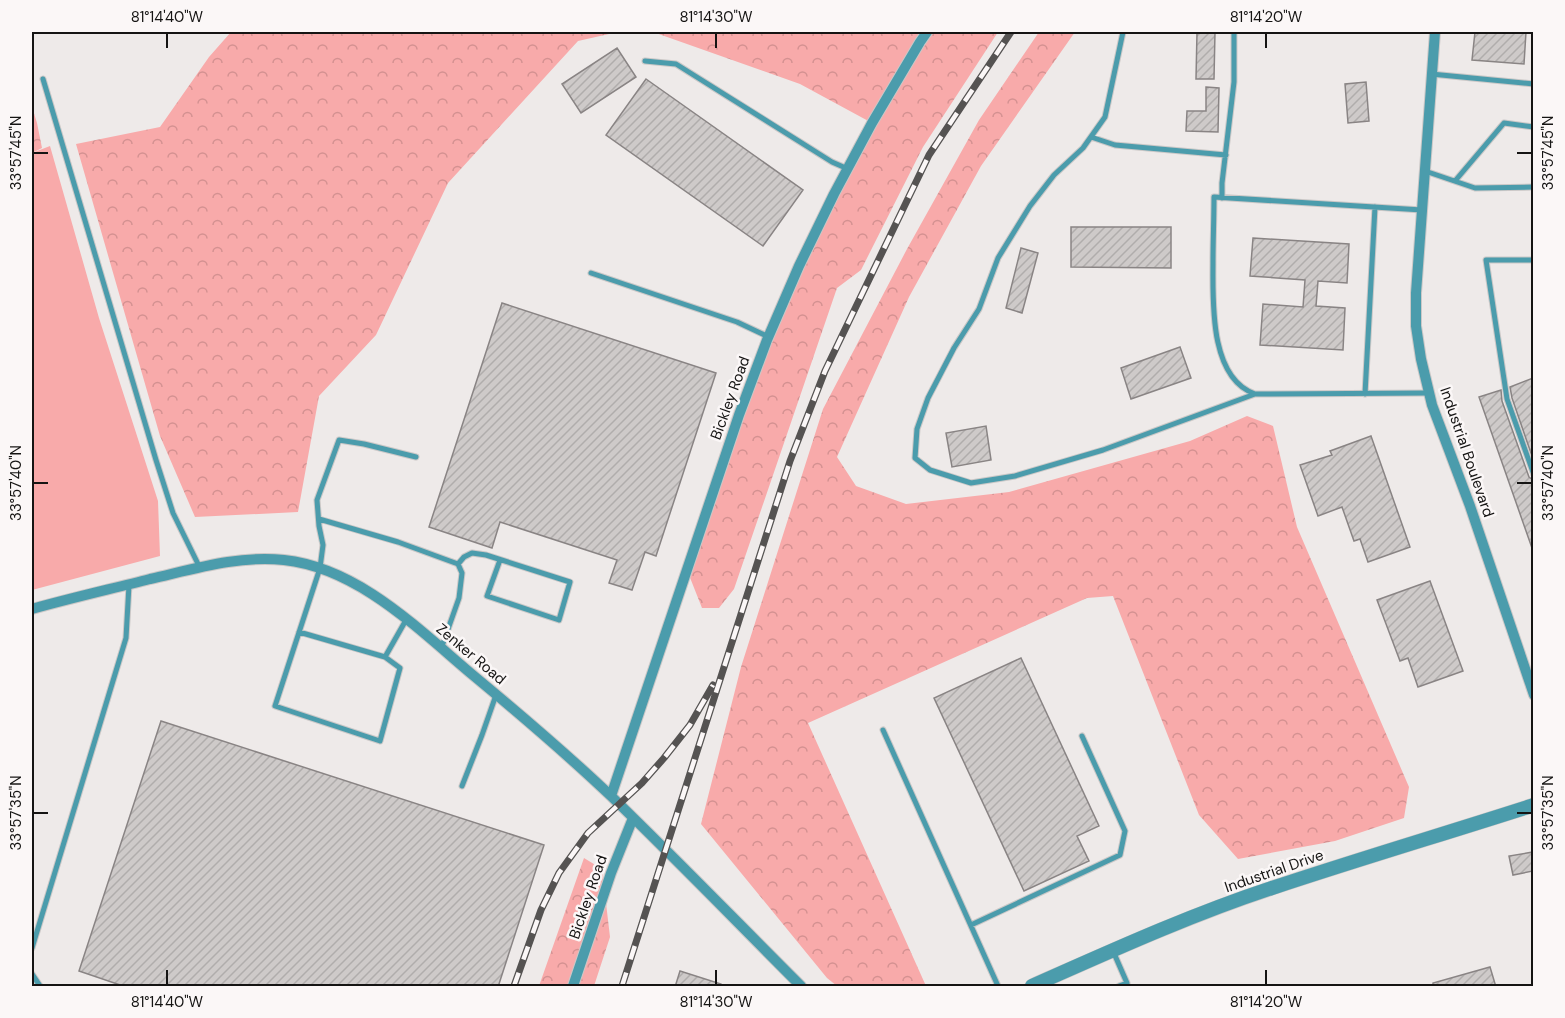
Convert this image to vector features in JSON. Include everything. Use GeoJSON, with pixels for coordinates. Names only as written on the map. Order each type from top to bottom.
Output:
{"type":"FeatureCollection","features":[{"type":"Feature","properties":{"kind":"street","name":"Bickley Road"},"geometry":{"type":"LineString","coordinates":[[611,796],[738,415],[769,336],[800,266],[848,169],[872,123],[927,32]]}},
{"type":"Feature","properties":{"kind":"street","name":"Industrial Boulevard"},"geometry":{"type":"LineString","coordinates":[[1435,32],[1416,292],[1416,326],[1432,405],[1470,506],[1533,696]]}},
{"type":"Feature","properties":{"kind":"street","name":"Zenker Road"},"geometry":{"type":"LineString","coordinates":[[32,609],[234,561],[286,560],[320,568],[351,581],[393,608],[611,796],[801,987]]}},
{"type":"Feature","properties":{"kind":"street","name":"Industrial Drive"},"geometry":{"type":"LineString","coordinates":[[1032,987],[1049,983],[1113,950],[1271,888],[1533,805]]}},
{"type":"Feature","properties":{"kind":"street","name":"Bickley Road"},"geometry":{"type":"LineString","coordinates":[[573,987],[611,873],[633,818]]}},
{"type":"Feature","properties":{"kind":"lane"},"geometry":{"type":"LineString","coordinates":[[1123,32],[1105,117],[1083,148],[1054,175],[1030,206],[998,258],[979,309],[954,348],[928,398],[917,429],[915,458],[930,470],[971,483],[1015,476],[1102,450],[1255,394]]}},
{"type":"Feature","properties":{"kind":"lane"},"geometry":{"type":"LineString","coordinates":[[1222,198],[1234,82],[1234,32]]}},
{"type":"Feature","properties":{"kind":"lane"},"geometry":{"type":"LineString","coordinates":[[645,61],[676,64],[832,162],[848,169]]}},
{"type":"Feature","properties":{"kind":"lane"},"geometry":{"type":"LineString","coordinates":[[1431,74],[1533,84]]}},
{"type":"Feature","properties":{"kind":"lane"},"geometry":{"type":"LineString","coordinates":[[43,80],[173,513],[200,568]]}},
{"type":"Feature","properties":{"kind":"lane"},"geometry":{"type":"LineString","coordinates":[[1455,181],[1504,123],[1533,127]]}},
{"type":"Feature","properties":{"kind":"lane"},"geometry":{"type":"LineString","coordinates":[[1091,137],[1115,145],[1226,154]]}},
{"type":"Feature","properties":{"kind":"lane"},"geometry":{"type":"LineString","coordinates":[[1425,171],[1475,188],[1533,187]]}},
{"type":"Feature","properties":{"kind":"lane"},"geometry":{"type":"LineString","coordinates":[[1422,210],[1214,197],[1213,314],[1217,340],[1226,366],[1244,390],[1255,394],[1430,393]]}},
{"type":"Feature","properties":{"kind":"lane"},"geometry":{"type":"LineString","coordinates":[[1365,394],[1375,207]]}},
{"type":"Feature","properties":{"kind":"lane"},"geometry":{"type":"LineString","coordinates":[[1533,260],[1486,260],[1508,399],[1533,475]]}},
{"type":"Feature","properties":{"kind":"lane"},"geometry":{"type":"LineString","coordinates":[[591,273],[737,322],[769,336]]}},
{"type":"Feature","properties":{"kind":"lane"},"geometry":{"type":"LineString","coordinates":[[300,632],[385,657],[400,668],[380,741],[275,706],[320,568],[323,545],[317,500],[339,440],[416,457]]}},
{"type":"Feature","properties":{"kind":"lane"},"geometry":{"type":"LineString","coordinates":[[319,519],[398,542],[458,564],[462,573],[459,598],[441,649]]}},
{"type":"Feature","properties":{"kind":"lane"},"geometry":{"type":"LineString","coordinates":[[458,564],[472,553],[500,560],[570,582],[559,620],[487,596],[500,560]]}},
{"type":"Feature","properties":{"kind":"lane"},"geometry":{"type":"LineString","coordinates":[[32,948],[126,638],[129,585]]}},
{"type":"Feature","properties":{"kind":"lane"},"geometry":{"type":"LineString","coordinates":[[385,657],[406,620]]}},
{"type":"Feature","properties":{"kind":"lane"},"geometry":{"type":"LineString","coordinates":[[462,786],[496,695]]}},
{"type":"Feature","properties":{"kind":"lane"},"geometry":{"type":"LineString","coordinates":[[883,730],[998,987]]}},
{"type":"Feature","properties":{"kind":"lane"},"geometry":{"type":"LineString","coordinates":[[971,925],[1120,855],[1125,831],[1082,736]]}},
{"type":"Feature","properties":{"kind":"lane"},"geometry":{"type":"LineString","coordinates":[[1113,950],[1127,983],[1119,987]]}},
{"type":"Feature","properties":{"kind":"lane"},"geometry":{"type":"LineString","coordinates":[[32,974],[40,987]]}},
{"type":"Feature","properties":{"kind":"green space"},"geometry":{"type":"Polygon","coordinates":[[[231,32],[618,32],[578,41],[448,183],[376,335],[319,396],[298,512],[195,517],[160,436],[76,144],[160,127],[209,57],[231,32]]]}},
{"type":"Feature","properties":{"kind":"green space"},"geometry":{"type":"Polygon","coordinates":[[[653,32],[998,32],[923,147],[861,270],[837,288],[734,589],[719,608],[702,608],[687,570],[767,340],[872,123],[800,84],[653,32]]]}},
{"type":"Feature","properties":{"kind":"green space"},"geometry":{"type":"Polygon","coordinates":[[[1039,32],[1075,32],[981,166],[909,297],[837,457],[856,486],[906,504],[1009,492],[1190,441],[1247,416],[1273,426],[1297,527],[1409,787],[1404,818],[1335,841],[1238,859],[1199,815],[1113,596],[1087,598],[808,723],[926,986],[837,986],[827,978],[701,824],[741,667],[823,409],[907,249],[979,120],[1039,32]]]}},
{"type":"Feature","properties":{"kind":"green space"},"geometry":{"type":"Polygon","coordinates":[[[32,107],[42,148],[32,153],[32,107]]]}},
{"type":"Feature","properties":{"kind":"green space"},"geometry":{"type":"Polygon","coordinates":[[[50,146],[99,318],[158,501],[160,556],[32,590],[32,153],[50,146]]]}},
{"type":"Feature","properties":{"kind":"green space"},"geometry":{"type":"Polygon","coordinates":[[[584,858],[602,869],[610,937],[594,986],[539,986],[584,858]]]}},
{"type":"Feature","properties":{"kind":"building"},"geometry":{"type":"Polygon","coordinates":[[[1197,32],[1215,32],[1214,79],[1196,79],[1197,32]]]}},
{"type":"Feature","properties":{"kind":"building"},"geometry":{"type":"Polygon","coordinates":[[[1475,32],[1526,32],[1524,64],[1472,60],[1475,32]]]}},
{"type":"Feature","properties":{"kind":"building"},"geometry":{"type":"Polygon","coordinates":[[[617,48],[636,77],[581,113],[562,84],[617,48]]]}},
{"type":"Feature","properties":{"kind":"building"},"geometry":{"type":"Polygon","coordinates":[[[646,79],[803,190],[763,246],[606,135],[646,79]]]}},
{"type":"Feature","properties":{"kind":"building"},"geometry":{"type":"Polygon","coordinates":[[[1366,82],[1369,121],[1348,123],[1345,84],[1366,82]]]}},
{"type":"Feature","properties":{"kind":"building"},"geometry":{"type":"Polygon","coordinates":[[[1206,87],[1219,88],[1218,132],[1186,131],[1187,111],[1206,111],[1206,87]]]}},
{"type":"Feature","properties":{"kind":"building"},"geometry":{"type":"Polygon","coordinates":[[[1071,227],[1171,227],[1171,268],[1071,267],[1071,227]]]}},
{"type":"Feature","properties":{"kind":"building"},"geometry":{"type":"Polygon","coordinates":[[[1253,238],[1349,244],[1347,283],[1318,281],[1316,306],[1345,308],[1343,350],[1260,345],[1263,304],[1303,307],[1305,280],[1250,276],[1253,238]]]}},
{"type":"Feature","properties":{"kind":"building"},"geometry":{"type":"Polygon","coordinates":[[[1021,248],[1038,253],[1022,313],[1006,308],[1021,248]]]}},
{"type":"Feature","properties":{"kind":"building"},"geometry":{"type":"Polygon","coordinates":[[[502,303],[716,373],[656,556],[645,552],[632,590],[609,583],[617,560],[500,522],[492,548],[429,527],[502,303]]]}},
{"type":"Feature","properties":{"kind":"building"},"geometry":{"type":"Polygon","coordinates":[[[1180,347],[1191,378],[1131,399],[1121,368],[1180,347]]]}},
{"type":"Feature","properties":{"kind":"building"},"geometry":{"type":"Polygon","coordinates":[[[1533,378],[1533,459],[1510,387],[1533,378]]]}},
{"type":"Feature","properties":{"kind":"building"},"geometry":{"type":"Polygon","coordinates":[[[1501,390],[1502,401],[1529,477],[1533,480],[1533,548],[1479,397],[1501,390]]]}},
{"type":"Feature","properties":{"kind":"building"},"geometry":{"type":"Polygon","coordinates":[[[986,426],[991,460],[952,467],[946,433],[986,426]]]}},
{"type":"Feature","properties":{"kind":"building"},"geometry":{"type":"Polygon","coordinates":[[[1371,436],[1410,547],[1368,562],[1360,539],[1354,541],[1342,507],[1318,516],[1300,465],[1332,455],[1330,451],[1371,436]]]}},
{"type":"Feature","properties":{"kind":"building"},"geometry":{"type":"Polygon","coordinates":[[[1430,581],[1463,671],[1418,687],[1408,658],[1400,661],[1377,600],[1430,581]]]}},
{"type":"Feature","properties":{"kind":"building"},"geometry":{"type":"Polygon","coordinates":[[[1021,658],[1099,826],[1077,836],[1089,861],[1024,891],[934,698],[1021,658]]]}},
{"type":"Feature","properties":{"kind":"building"},"geometry":{"type":"Polygon","coordinates":[[[161,721],[544,845],[498,987],[126,987],[79,971],[161,721]]]}},
{"type":"Feature","properties":{"kind":"building"},"geometry":{"type":"Polygon","coordinates":[[[1533,852],[1533,871],[1513,875],[1509,856],[1533,852]]]}},
{"type":"Feature","properties":{"kind":"building"},"geometry":{"type":"Polygon","coordinates":[[[1490,967],[1496,987],[1433,987],[1433,983],[1490,967]]]}},
{"type":"Feature","properties":{"kind":"building"},"geometry":{"type":"Polygon","coordinates":[[[680,971],[721,984],[721,987],[675,987],[680,971]]]}},
{"type":"Feature","properties":{"kind":"railway"},"geometry":{"type":"LineString","coordinates":[[622,986],[790,461],[825,371],[929,155],[1011,32]]}},
{"type":"Feature","properties":{"kind":"railway"},"geometry":{"type":"LineString","coordinates":[[514,986],[541,910],[559,873],[588,833],[642,783],[664,758],[690,725],[713,685]]}}]}
